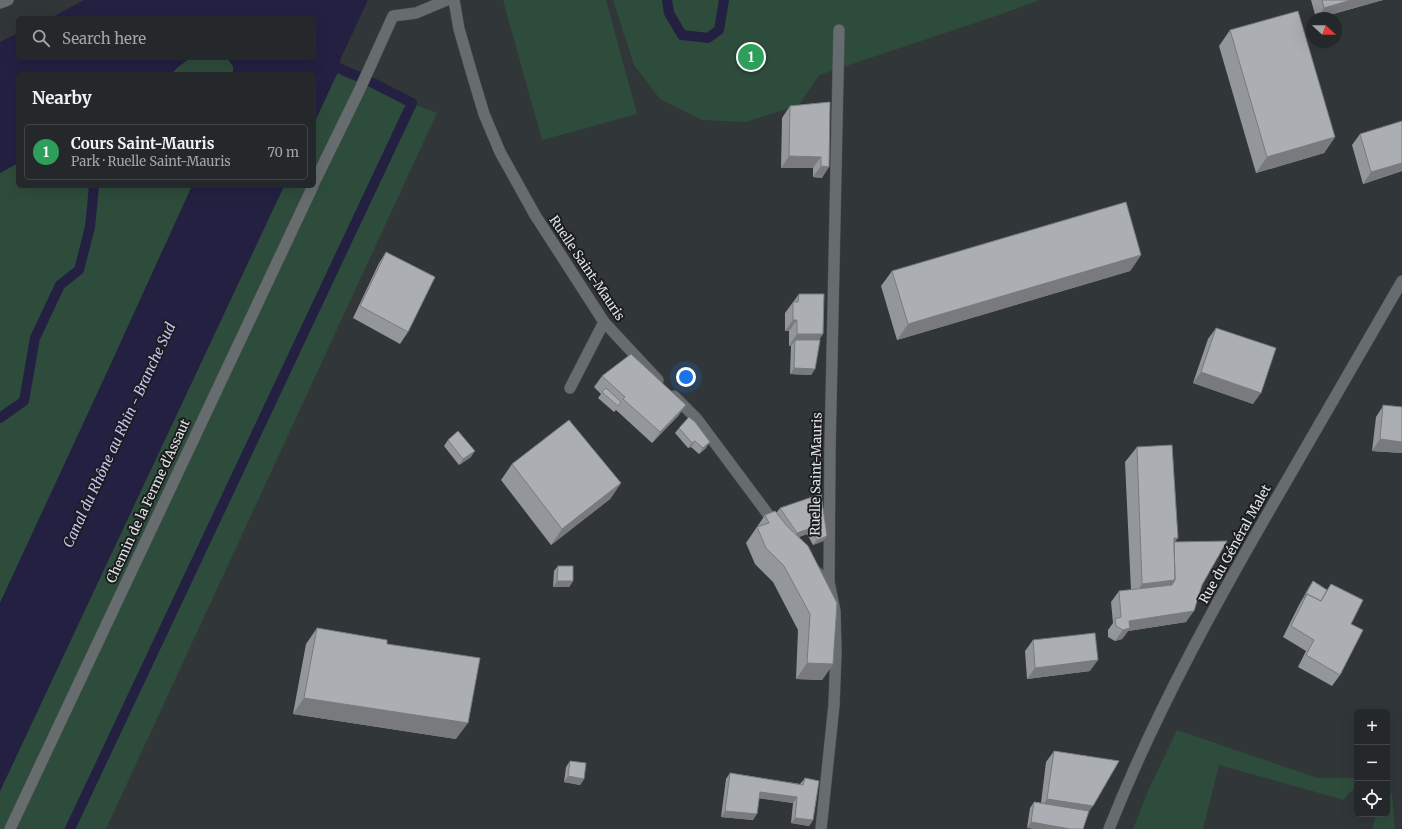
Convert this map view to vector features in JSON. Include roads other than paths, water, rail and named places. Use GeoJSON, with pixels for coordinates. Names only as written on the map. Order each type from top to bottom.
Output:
{"type":"FeatureCollection","features":[{"type":"Feature","properties":{"kind":"street"},"geometry":{"type":"LineString","coordinates":[[0,3],[8,0]]}},
{"type":"Feature","properties":{"kind":"street","name":"Chemin de la Ferme d'Assaut"},"geometry":{"type":"LineString","coordinates":[[316,179],[359,91],[393,16],[416,12],[447,0]]}},
{"type":"Feature","properties":{"kind":"street","name":"Ruelle Saint-Mauris"},"geometry":{"type":"LineString","coordinates":[[454,0],[459,29],[484,114],[500,152],[535,215],[604,322],[637,359],[697,419],[781,533]]}},
{"type":"Feature","properties":{"kind":"street","name":"Ruelle Saint-Mauris"},"geometry":{"type":"LineString","coordinates":[[821,829],[834,705],[836,652],[835,611],[829,582],[830,442],[839,30]]}},
{"type":"Feature","properties":{"kind":"street","name":"Chemin de la Ferme d'Assaut"},"geometry":{"type":"LineString","coordinates":[[10,829],[312,188]]}},
{"type":"Feature","properties":{"kind":"street","name":"Rue du Général Malet"},"geometry":{"type":"LineString","coordinates":[[1109,829],[1125,789],[1171,690],[1239,563],[1402,281]]}},
{"type":"Feature","properties":{"kind":"street"},"geometry":{"type":"LineString","coordinates":[[570,388],[604,322]]}},
{"type":"Feature","properties":{"kind":"street"},"geometry":{"type":"LineString","coordinates":[[806,563],[829,582]]}},
{"type":"Feature","properties":{"kind":"water"},"geometry":{"type":"Polygon","coordinates":[[[84,0],[368,0],[341,58],[337,74],[316,119],[316,72],[233,72],[233,66],[228,60],[316,60],[316,16],[55,16],[84,0]]]}},
{"type":"Feature","properties":{"kind":"water"},"geometry":{"type":"Polygon","coordinates":[[[16,34],[16,60],[187,60],[173,72],[16,72],[16,164],[0,173],[0,42],[16,34]]]}},
{"type":"Feature","properties":{"kind":"water","name":"Canal du Rhône au Rhin - Branche Sud"},"geometry":{"type":"Polygon","coordinates":[[[191,188],[283,188],[0,791],[0,603],[191,188]]]}},
{"type":"Feature","properties":{"kind":"waterway"},"geometry":{"type":"LineString","coordinates":[[667,0],[669,13],[682,35],[708,38],[719,30],[724,0]]}},
{"type":"Feature","properties":{"kind":"waterway"},"geometry":{"type":"LineString","coordinates":[[70,829],[412,103],[373,83],[316,58]]}},
{"type":"Feature","properties":{"kind":"waterway"},"geometry":{"type":"LineString","coordinates":[[0,418],[24,401],[35,338],[60,285],[79,270],[90,227],[94,188]]}},
{"type":"Feature","properties":{"kind":"place","name":"Cours Saint-Mauris"},"geometry":{"type":"Point","coordinates":[751,57]}}]}
